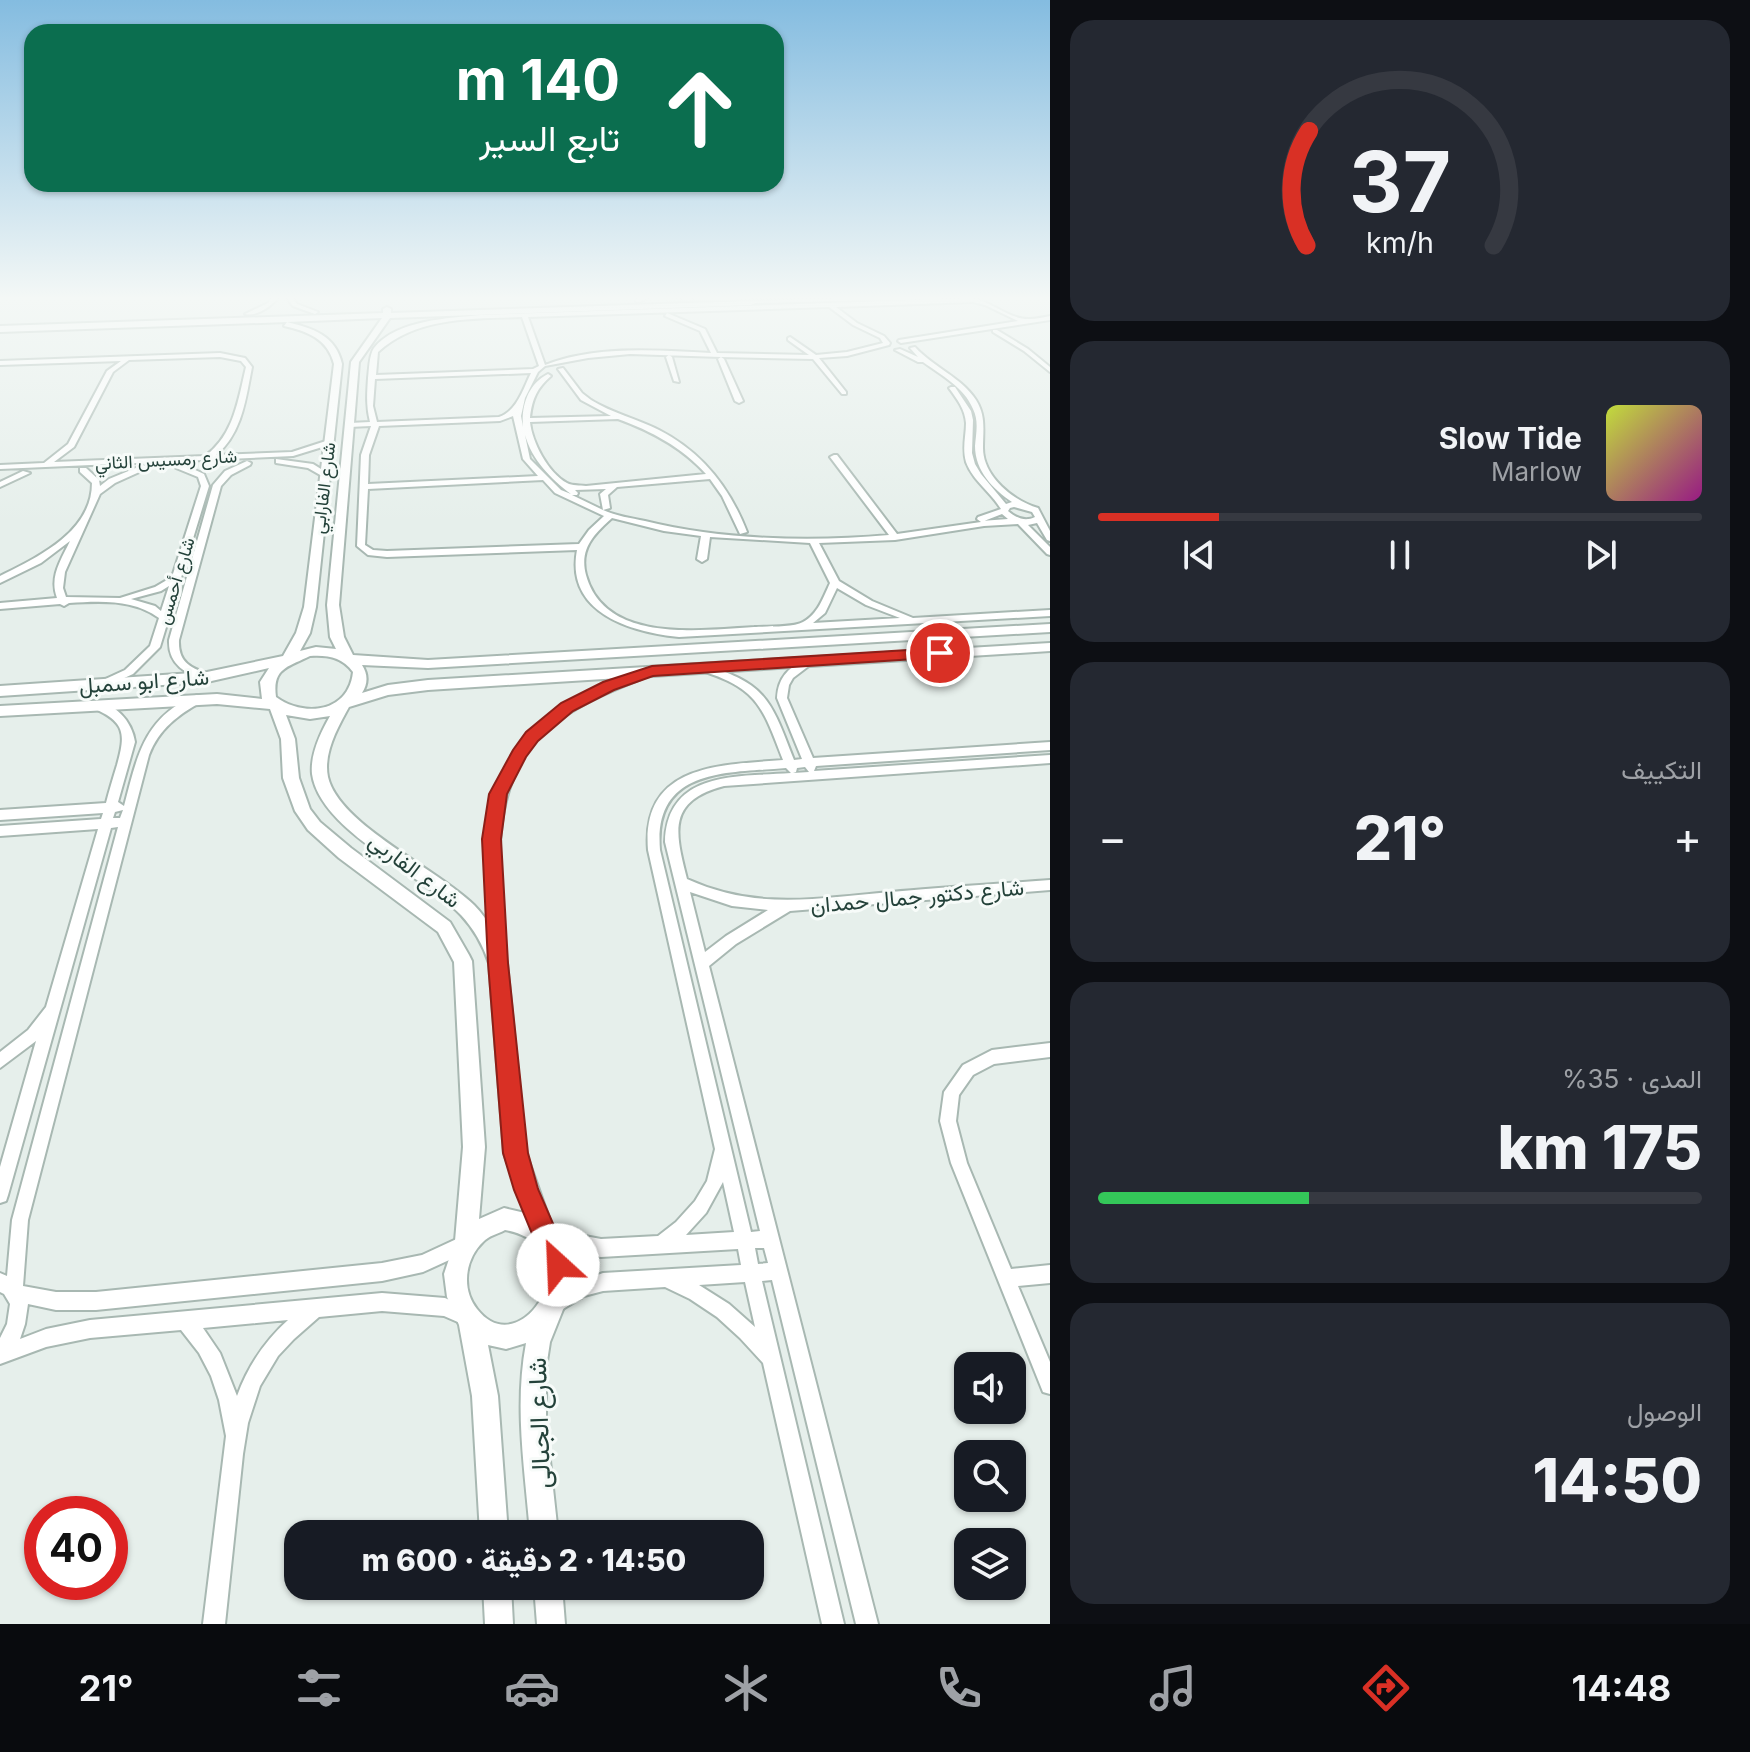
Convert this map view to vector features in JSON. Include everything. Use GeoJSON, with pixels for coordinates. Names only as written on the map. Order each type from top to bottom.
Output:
{"type":"FeatureCollection","features":[{"type":"Feature","properties":{"kind":"street"},"geometry":{"type":"LineString","coordinates":[[64,603],[58,580],[96,493],[96,482],[69,455],[71,445],[110,372]]}},
{"type":"Feature","properties":{"kind":"street"},"geometry":{"type":"LineString","coordinates":[[207,458],[222,448],[230,436],[248,372]]}},
{"type":"Feature","properties":{"kind":"street","name":"شارع الفارابي"},"geometry":{"type":"LineString","coordinates":[[287,660],[303,633],[310,607],[338,372]]}},
{"type":"Feature","properties":{"kind":"street","name":"شارع الفارابي"},"geometry":{"type":"LineString","coordinates":[[348,658],[337,637],[333,616],[354,372]]}},
{"type":"Feature","properties":{"kind":"street"},"geometry":{"type":"LineString","coordinates":[[371,372],[370,410],[375,426],[366,450],[360,542],[371,553],[582,547]]}},
{"type":"Feature","properties":{"kind":"street"},"geometry":{"type":"LineString","coordinates":[[371,377],[469,372]]}},
{"type":"Feature","properties":{"kind":"street"},"geometry":{"type":"LineString","coordinates":[[349,428],[500,421],[518,407],[538,372]]}},
{"type":"Feature","properties":{"kind":"street"},"geometry":{"type":"LineString","coordinates":[[544,372],[569,382]]}},
{"type":"Feature","properties":{"kind":"street"},"geometry":{"type":"LineString","coordinates":[[556,372],[534,389],[526,420],[534,450],[566,487],[608,512]]}},
{"type":"Feature","properties":{"kind":"street"},"geometry":{"type":"LineString","coordinates":[[563,372],[591,404],[672,440],[696,458],[728,497],[743,532]]}},
{"type":"Feature","properties":{"kind":"street"},"geometry":{"type":"LineString","coordinates":[[674,372],[677,381]]}},
{"type":"Feature","properties":{"kind":"street"},"geometry":{"type":"LineString","coordinates":[[725,372],[739,401]]}},
{"type":"Feature","properties":{"kind":"street"},"geometry":{"type":"LineString","coordinates":[[828,372],[844,393]]}},
{"type":"Feature","properties":{"kind":"street"},"geometry":{"type":"LineString","coordinates":[[933,372],[955,390],[970,416],[968,454],[973,469],[1004,510],[1050,552]]}},
{"type":"Feature","properties":{"kind":"street"},"geometry":{"type":"LineString","coordinates":[[943,372],[965,390],[981,417],[979,455],[987,474],[1004,492],[1039,512],[1050,538]]}},
{"type":"Feature","properties":{"kind":"street"},"geometry":{"type":"LineString","coordinates":[[955,390],[965,390]]}},
{"type":"Feature","properties":{"kind":"street"},"geometry":{"type":"LineString","coordinates":[[570,419],[585,413],[591,404]]}},
{"type":"Feature","properties":{"kind":"street"},"geometry":{"type":"LineString","coordinates":[[518,407],[518,434],[523,450],[542,478],[574,501],[706,535],[814,541],[892,534],[968,521],[1014,504],[1047,508],[1040,519]]}},
{"type":"Feature","properties":{"kind":"street"},"geometry":{"type":"LineString","coordinates":[[970,416],[981,417]]}},
{"type":"Feature","properties":{"kind":"street"},"geometry":{"type":"LineString","coordinates":[[526,420],[622,418]]}},
{"type":"Feature","properties":{"kind":"street"},"geometry":{"type":"LineString","coordinates":[[500,421],[518,434]]}},
{"type":"Feature","properties":{"kind":"street"},"geometry":{"type":"LineString","coordinates":[[230,436],[235,447],[248,459]]}},
{"type":"Feature","properties":{"kind":"street"},"geometry":{"type":"LineString","coordinates":[[969,440],[980,442]]}},
{"type":"Feature","properties":{"kind":"street","name":"شارع رمسيس الثاني"},"geometry":{"type":"LineString","coordinates":[[0,474],[207,458],[279,458],[329,442]]}},
{"type":"Feature","properties":{"kind":"street"},"geometry":{"type":"LineString","coordinates":[[44,465],[71,445]]}},
{"type":"Feature","properties":{"kind":"street"},"geometry":{"type":"LineString","coordinates":[[523,450],[534,450]]}},
{"type":"Feature","properties":{"kind":"street"},"geometry":{"type":"LineString","coordinates":[[834,457],[892,534]]}},
{"type":"Feature","properties":{"kind":"street","name":"شارع رمسيس الثاني"},"geometry":{"type":"LineString","coordinates":[[279,458],[310,466],[325,474]]}},
{"type":"Feature","properties":{"kind":"street","name":"شارع رمسيس الثاني"},"geometry":{"type":"LineString","coordinates":[[0,467],[179,466],[248,459]]}},
{"type":"Feature","properties":{"kind":"street","name":"شارع أحمس"},"geometry":{"type":"LineString","coordinates":[[207,677],[179,663],[173,648],[217,485],[248,459]]}},
{"type":"Feature","properties":{"kind":"street","name":"شارع أحمس"},"geometry":{"type":"LineString","coordinates":[[103,684],[129,672],[149,655],[158,640],[204,481],[195,472],[179,466]]}},
{"type":"Feature","properties":{"kind":"street"},"geometry":{"type":"LineString","coordinates":[[96,493],[112,481],[143,467]]}},
{"type":"Feature","properties":{"kind":"street"},"geometry":{"type":"LineString","coordinates":[[0,485],[26,473]]}},
{"type":"Feature","properties":{"kind":"street"},"geometry":{"type":"LineString","coordinates":[[566,487],[614,486],[712,476]]}},
{"type":"Feature","properties":{"kind":"street"},"geometry":{"type":"LineString","coordinates":[[363,487],[542,478]]}},
{"type":"Feature","properties":{"kind":"street"},"geometry":{"type":"LineString","coordinates":[[608,512],[604,494],[614,486]]}},
{"type":"Feature","properties":{"kind":"street"},"geometry":{"type":"LineString","coordinates":[[321,510],[342,508]]}},
{"type":"Feature","properties":{"kind":"street"},"geometry":{"type":"LineString","coordinates":[[608,512],[582,547],[581,575],[589,594],[606,612],[642,629],[679,634],[1050,613]]}},
{"type":"Feature","properties":{"kind":"street"},"geometry":{"type":"LineString","coordinates":[[655,524],[743,532],[892,534],[925,539],[1040,519]]}},
{"type":"Feature","properties":{"kind":"street"},"geometry":{"type":"LineString","coordinates":[[0,580],[38,561],[80,529]]}},
{"type":"Feature","properties":{"kind":"street"},"geometry":{"type":"LineString","coordinates":[[190,535],[203,535]]}},
{"type":"Feature","properties":{"kind":"street"},"geometry":{"type":"LineString","coordinates":[[702,559],[706,535]]}},
{"type":"Feature","properties":{"kind":"street"},"geometry":{"type":"LineString","coordinates":[[814,541],[835,583],[869,603],[918,620]]}},
{"type":"Feature","properties":{"kind":"street"},"geometry":{"type":"LineString","coordinates":[[0,606],[118,600],[158,589],[177,578]]}},
{"type":"Feature","properties":{"kind":"street"},"geometry":{"type":"LineString","coordinates":[[803,627],[822,611],[835,583]]}},
{"type":"Feature","properties":{"kind":"street"},"geometry":{"type":"LineString","coordinates":[[118,600],[152,607],[165,618]]}},
{"type":"Feature","properties":{"kind":"street"},"geometry":{"type":"LineString","coordinates":[[1032,614],[1050,604]]}},
{"type":"Feature","properties":{"kind":"street"},"geometry":{"type":"LineString","coordinates":[[1050,628],[411,665],[348,658],[319,651],[277,666],[267,682],[266,691],[276,706],[296,714],[309,714],[388,690],[428,685],[1050,647]]}},
{"type":"Feature","properties":{"kind":"street"},"geometry":{"type":"LineString","coordinates":[[929,635],[940,653]]}},
{"type":"Feature","properties":{"kind":"street"},"geometry":{"type":"LineString","coordinates":[[345,703],[354,695],[361,679],[356,665],[348,658]]}},
{"type":"Feature","properties":{"kind":"street","name":"شارع ابو سمبل"},"geometry":{"type":"LineString","coordinates":[[0,691],[207,677],[287,660]]}},
{"type":"Feature","properties":{"kind":"street"},"geometry":{"type":"LineString","coordinates":[[810,661],[790,673],[782,689],[785,707],[811,768]]}},
{"type":"Feature","properties":{"kind":"street"},"geometry":{"type":"LineString","coordinates":[[703,668],[735,677],[756,691],[768,709],[792,770]]}},
{"type":"Feature","properties":{"kind":"street"},"geometry":{"type":"LineString","coordinates":[[498,963],[491,839],[498,794],[507,773],[532,737],[567,707],[608,686],[652,671]]}},
{"type":"Feature","properties":{"kind":"street"},"geometry":{"type":"LineString","coordinates":[[0,1355],[16,1329],[19,1315],[10,1288],[20,1220],[147,743],[176,711],[197,699]]}},
{"type":"Feature","properties":{"kind":"street","name":"شارع ابو سمبل"},"geometry":{"type":"LineString","coordinates":[[0,711],[197,699],[237,700],[276,706]]}},
{"type":"Feature","properties":{"kind":"street","name":"شارع الفاربي"},"geometry":{"type":"LineString","coordinates":[[345,703],[328,733],[320,761],[320,775],[329,801],[352,823],[468,910],[484,930],[498,963],[515,1153],[545,1237]]}},
{"type":"Feature","properties":{"kind":"street"},"geometry":{"type":"LineString","coordinates":[[0,1195],[125,757],[129,731],[113,713],[97,705]]}},
{"type":"Feature","properties":{"kind":"street","name":"شارع الفاربي"},"geometry":{"type":"LineString","coordinates":[[276,706],[288,739],[291,778],[303,811],[314,826],[345,853],[436,920],[455,943],[463,961],[474,1147],[464,1243]]}},
{"type":"Feature","properties":{"kind":"street"},"geometry":{"type":"LineString","coordinates":[[867,1624],[670,828],[674,815],[691,793],[724,782],[792,770],[1050,746]]}},
{"type":"Feature","properties":{"kind":"street"},"geometry":{"type":"LineString","coordinates":[[811,768],[1050,759]]}},
{"type":"Feature","properties":{"kind":"street"},"geometry":{"type":"LineString","coordinates":[[792,770],[717,769],[687,779],[674,787],[657,808],[652,821],[654,850],[833,1624]]}},
{"type":"Feature","properties":{"kind":"street"},"geometry":{"type":"LineString","coordinates":[[0,815],[130,806]]}},
{"type":"Feature","properties":{"kind":"street"},"geometry":{"type":"LineString","coordinates":[[0,831],[125,822]]}},
{"type":"Feature","properties":{"kind":"street"},"geometry":{"type":"LineString","coordinates":[[654,850],[673,849]]}},
{"type":"Feature","properties":{"kind":"street","name":"شارع دكتور جمال حمدان"},"geometry":{"type":"LineString","coordinates":[[681,882],[734,904],[785,907],[1050,885]]}},
{"type":"Feature","properties":{"kind":"street","name":"شارع دكتور جمال حمدان"},"geometry":{"type":"LineString","coordinates":[[702,963],[731,940],[785,907]]}},
{"type":"Feature","properties":{"kind":"street"},"geometry":{"type":"LineString","coordinates":[[0,1061],[33,1035],[53,1007]]}},
{"type":"Feature","properties":{"kind":"street"},"geometry":{"type":"LineString","coordinates":[[1050,1050],[1005,1055],[979,1063],[958,1080],[948,1106],[950,1138],[1050,1385]]}},
{"type":"Feature","properties":{"kind":"street"},"geometry":{"type":"LineString","coordinates":[[659,1246],[698,1213],[711,1192],[719,1169],[722,1144]]}},
{"type":"Feature","properties":{"kind":"street"},"geometry":{"type":"LineString","coordinates":[[0,1152],[7,1170]]}},
{"type":"Feature","properties":{"kind":"street"},"geometry":{"type":"LineString","coordinates":[[10,1288],[56,1301],[96,1301],[402,1269],[464,1243],[476,1230],[504,1219],[519,1220],[545,1237],[601,1248],[771,1239]]}},
{"type":"Feature","properties":{"kind":"street"},"geometry":{"type":"LineString","coordinates":[[545,1237],[558,1265],[559,1281],[548,1312]]}},
{"type":"Feature","properties":{"kind":"street"},"geometry":{"type":"LineString","coordinates":[[464,1243],[454,1274],[459,1304],[469,1319],[485,1396],[493,1520]]}},
{"type":"Feature","properties":{"kind":"street"},"geometry":{"type":"LineString","coordinates":[[0,1355],[68,1332],[403,1302],[445,1307],[496,1335],[511,1336],[524,1333],[566,1295],[586,1286],[664,1277],[779,1271]]}},
{"type":"Feature","properties":{"kind":"street"},"geometry":{"type":"LineString","coordinates":[[1006,1278],[1050,1274]]}},
{"type":"Feature","properties":{"kind":"street"},"geometry":{"type":"LineString","coordinates":[[664,1277],[712,1300],[734,1317],[773,1363]]}},
{"type":"Feature","properties":{"kind":"street"},"geometry":{"type":"LineString","coordinates":[[214,1624],[234,1443],[241,1410],[253,1379],[270,1351],[313,1310]]}},
{"type":"Feature","properties":{"kind":"street","name":"شارع الجبالى"},"geometry":{"type":"LineString","coordinates":[[543,1520],[533,1378],[539,1332],[548,1312]]}},
{"type":"Feature","properties":{"kind":"street"},"geometry":{"type":"LineString","coordinates":[[186,1322],[206,1344],[221,1372],[231,1405],[234,1443]]}},
{"type":"Feature","properties":{"kind":"street"},"geometry":{"type":"LineString","coordinates":[[498,1600],[499,1624]]}},
{"type":"Feature","properties":{"kind":"street"},"geometry":{"type":"LineString","coordinates":[[549,1600],[551,1624]]}},
{"type":"Feature","properties":{"kind":"route"},"geometry":{"type":"LineString","coordinates":[[558,1265],[526,1190],[515,1153],[510,1119],[491,839],[498,794],[507,773],[532,737],[567,707],[608,686],[652,671],[940,653]]}}]}
